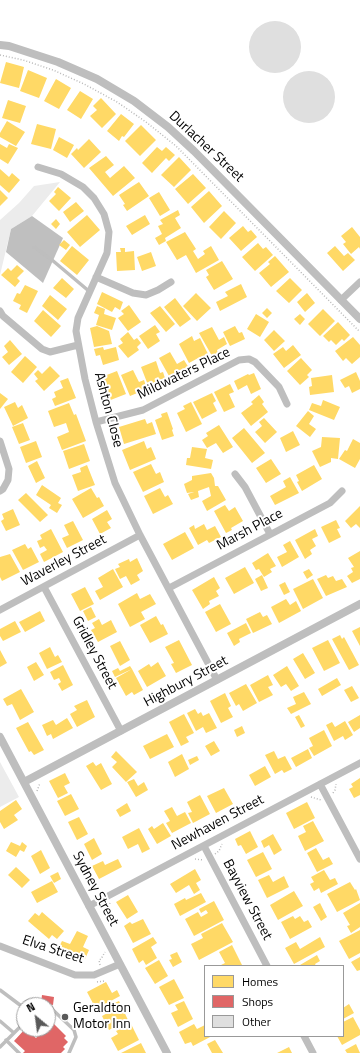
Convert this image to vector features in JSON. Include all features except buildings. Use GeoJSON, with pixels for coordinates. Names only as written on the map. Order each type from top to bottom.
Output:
{"type":"FeatureCollection","features":[{"type":"Feature","properties":{"kind":"street","name":"Durlacher Street"},"geometry":{"type":"LineString","coordinates":[[0,44],[58,62],[97,79],[134,101],[168,127],[194,151],[360,319]]}},
{"type":"Feature","properties":{"kind":"street","name":"Ashton Close"},"geometry":{"type":"LineString","coordinates":[[38,167],[62,174],[84,188],[94,198],[104,214],[109,232],[107,253],[78,318],[76,331],[96,422],[115,482],[140,535],[217,680]]}},
{"type":"Feature","properties":{"kind":"street"},"geometry":{"type":"LineString","coordinates":[[96,277],[133,293],[146,295],[171,282]]}},
{"type":"Feature","properties":{"kind":"street"},"geometry":{"type":"LineString","coordinates":[[341,300],[360,282]]}},
{"type":"Feature","properties":{"kind":"street"},"geometry":{"type":"LineString","coordinates":[[0,311],[3,316],[42,349],[50,352],[78,345]]}},
{"type":"Feature","properties":{"kind":"street","name":"Mildwaters Place"},"geometry":{"type":"LineString","coordinates":[[96,422],[144,410],[239,360],[249,359],[255,362],[279,387],[288,404]]}},
{"type":"Feature","properties":{"kind":"street"},"geometry":{"type":"LineString","coordinates":[[0,441],[9,469],[8,480],[3,489],[0,491]]}},
{"type":"Feature","properties":{"kind":"street"},"geometry":{"type":"LineString","coordinates":[[235,474],[245,487],[270,534]]}},
{"type":"Feature","properties":{"kind":"street","name":"Marsh Place"},"geometry":{"type":"LineString","coordinates":[[169,588],[330,503],[342,491]]}},
{"type":"Feature","properties":{"kind":"street","name":"Waverley Street"},"geometry":{"type":"LineString","coordinates":[[0,610],[140,535]]}},
{"type":"Feature","properties":{"kind":"street","name":"Gridley Street"},"geometry":{"type":"LineString","coordinates":[[44,587],[121,731]]}},
{"type":"Feature","properties":{"kind":"street","name":"Highbury Street"},"geometry":{"type":"LineString","coordinates":[[24,782],[360,604]]}},
{"type":"Feature","properties":{"kind":"street","name":"Sydney Street"},"geometry":{"type":"LineString","coordinates":[[0,737],[167,1053]]}},
{"type":"Feature","properties":{"kind":"street","name":"Newhaven Street"},"geometry":{"type":"LineString","coordinates":[[89,906],[360,763]]}},
{"type":"Feature","properties":{"kind":"street"},"geometry":{"type":"LineString","coordinates":[[320,784],[360,859]]}},
{"type":"Feature","properties":{"kind":"street","name":"Bayview Street"},"geometry":{"type":"LineString","coordinates":[[204,846],[266,965]]}},
{"type":"Feature","properties":{"kind":"street","name":"Elva Street"},"geometry":{"type":"LineString","coordinates":[[0,946],[75,975],[94,975],[120,964]]}},
{"type":"Feature","properties":{"kind":"street"},"geometry":{"type":"LineString","coordinates":[[305,1037],[313,1053]]}},
{"type":"Feature","properties":{"kind":"lane"},"geometry":{"type":"LineString","coordinates":[[34,246],[90,292]]}},
{"type":"Feature","properties":{"kind":"lane"},"geometry":{"type":"LineString","coordinates":[[0,990],[16,1002]]}},
{"type":"Feature","properties":{"kind":"lane"},"geometry":{"type":"LineString","coordinates":[[56,1013],[74,1030],[76,1037],[69,1053]]}},
{"type":"Feature","properties":{"kind":"lane"},"geometry":{"type":"LineString","coordinates":[[0,1021],[14,1032],[0,1047]]}},
{"type":"Feature","properties":{"kind":"lane"},"geometry":{"type":"LineString","coordinates":[[6,1040],[19,1053]]}},
{"type":"Feature","properties":{"kind":"path"},"geometry":{"type":"LineString","coordinates":[[0,55],[23,60],[53,70],[84,84],[117,102],[146,122],[176,146],[360,332]]}},
{"type":"Feature","properties":{"kind":"path"},"geometry":{"type":"LineString","coordinates":[[105,914],[108,922]]}},
{"type":"Feature","properties":{"kind":"shaded area"},"geometry":{"type":"Polygon","coordinates":[[[60,182],[32,216],[11,229],[0,275],[0,220],[19,203],[34,186],[60,182]]]}},
{"type":"Feature","properties":{"kind":"shaded area"},"geometry":{"type":"Polygon","coordinates":[[[32,216],[63,238],[43,283],[6,252],[11,229],[32,216]]]}},
{"type":"Feature","properties":{"kind":"shaded area"},"geometry":{"type":"Polygon","coordinates":[[[0,762],[19,797],[0,807],[0,762]]]}},
{"type":"Feature","properties":{"kind":"place","name":"Geraldton Motor Inn"},"geometry":{"type":"Point","coordinates":[65,1017]}}]}
